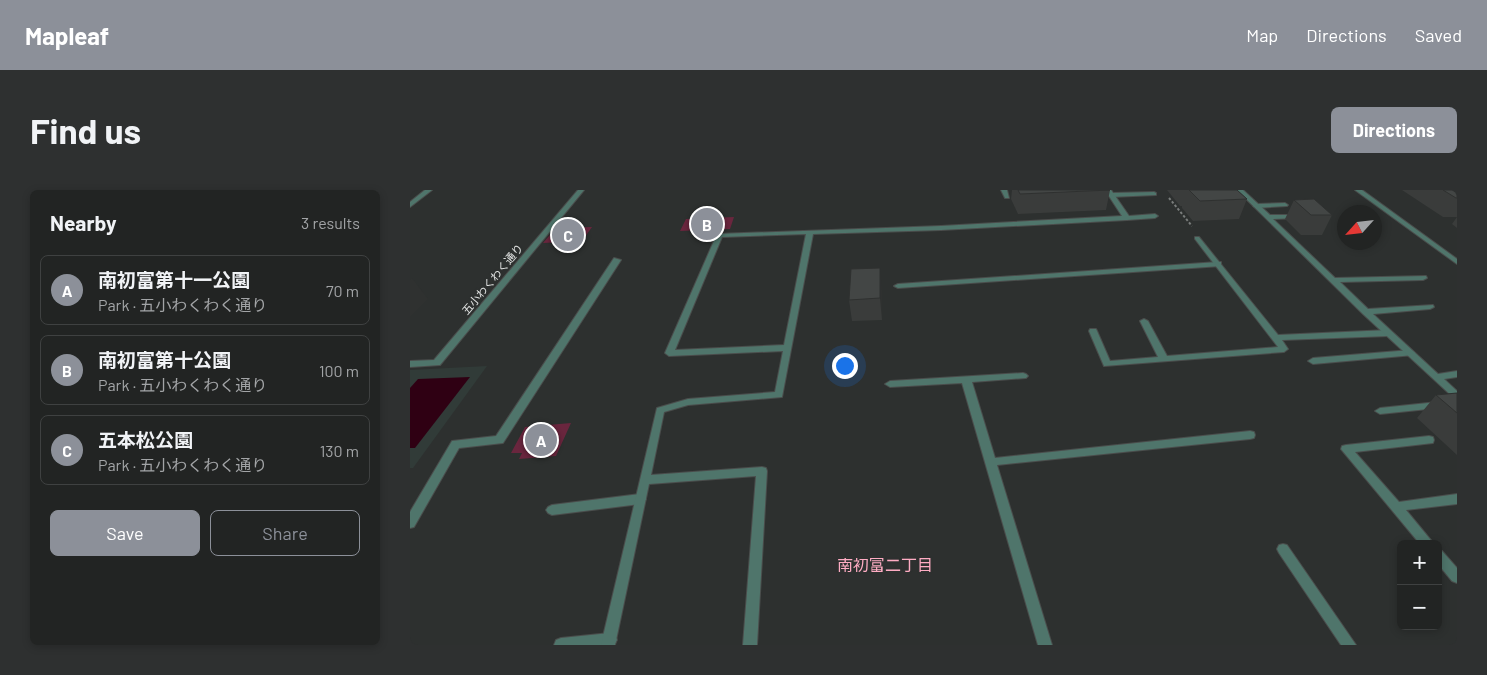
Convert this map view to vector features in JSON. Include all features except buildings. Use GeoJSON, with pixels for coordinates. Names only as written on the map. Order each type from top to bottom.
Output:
{"type":"FeatureCollection","features":[{"type":"Feature","properties":{"kind":"street"},"geometry":{"type":"LineString","coordinates":[[410,205],[429,190]]}},
{"type":"Feature","properties":{"kind":"street","name":"五小わくわく通り"},"geometry":{"type":"LineString","coordinates":[[410,364],[437,363],[581,190]]}},
{"type":"Feature","properties":{"kind":"street"},"geometry":{"type":"LineString","coordinates":[[1004,190],[1007,197]]}},
{"type":"Feature","properties":{"kind":"street"},"geometry":{"type":"LineString","coordinates":[[1240,190],[1366,312],[1457,396]]}},
{"type":"Feature","properties":{"kind":"street"},"geometry":{"type":"LineString","coordinates":[[1358,190],[1457,262]]}},
{"type":"Feature","properties":{"kind":"street"},"geometry":{"type":"LineString","coordinates":[[1109,193],[1154,194]]}},
{"type":"Feature","properties":{"kind":"street"},"geometry":{"type":"LineString","coordinates":[[1109,193],[1126,218]]}},
{"type":"Feature","properties":{"kind":"street"},"geometry":{"type":"LineString","coordinates":[[1256,206],[1286,205]]}},
{"type":"Feature","properties":{"kind":"street"},"geometry":{"type":"LineString","coordinates":[[788,348],[669,353],[719,235],[941,228],[1155,216]]}},
{"type":"Feature","properties":{"kind":"street"},"geometry":{"type":"LineString","coordinates":[[1268,217],[1305,216]]}},
{"type":"Feature","properties":{"kind":"street"},"geometry":{"type":"LineString","coordinates":[[561,645],[609,642],[660,410],[688,402],[779,395],[810,232]]}},
{"type":"Feature","properties":{"kind":"street"},"geometry":{"type":"LineString","coordinates":[[1093,330],[1107,364],[1284,349],[1197,238]]}},
{"type":"Feature","properties":{"kind":"street"},"geometry":{"type":"LineString","coordinates":[[410,522],[456,444],[499,440],[618,260]]}},
{"type":"Feature","properties":{"kind":"street"},"geometry":{"type":"LineString","coordinates":[[898,286],[1218,264]]}},
{"type":"Feature","properties":{"kind":"street"},"geometry":{"type":"LineString","coordinates":[[1333,280],[1423,278]]}},
{"type":"Feature","properties":{"kind":"street"},"geometry":{"type":"LineString","coordinates":[[1366,312],[1430,307]]}},
{"type":"Feature","properties":{"kind":"street"},"geometry":{"type":"LineString","coordinates":[[1144,321],[1164,359]]}},
{"type":"Feature","properties":{"kind":"street"},"geometry":{"type":"LineString","coordinates":[[1276,338],[1389,333]]}},
{"type":"Feature","properties":{"kind":"street"},"geometry":{"type":"LineString","coordinates":[[1313,361],[1411,353]]}},
{"type":"Feature","properties":{"kind":"street"},"geometry":{"type":"LineString","coordinates":[[1436,377],[1457,374]]}},
{"type":"Feature","properties":{"kind":"street"},"geometry":{"type":"LineString","coordinates":[[890,384],[1023,376]]}},
{"type":"Feature","properties":{"kind":"street"},"geometry":{"type":"LineString","coordinates":[[966,379],[1045,645]]}},
{"type":"Feature","properties":{"kind":"street"},"geometry":{"type":"LineString","coordinates":[[1380,411],[1457,404]]}},
{"type":"Feature","properties":{"kind":"street"},"geometry":{"type":"LineString","coordinates":[[991,462],[1250,435]]}},
{"type":"Feature","properties":{"kind":"street"},"geometry":{"type":"LineString","coordinates":[[1425,540],[1346,449],[1429,440]]}},
{"type":"Feature","properties":{"kind":"street"},"geometry":{"type":"LineString","coordinates":[[644,480],[762,471],[750,645]]}},
{"type":"Feature","properties":{"kind":"street"},"geometry":{"type":"LineString","coordinates":[[552,510],[640,499]]}},
{"type":"Feature","properties":{"kind":"street"},"geometry":{"type":"LineString","coordinates":[[1396,506],[1457,499]]}},
{"type":"Feature","properties":{"kind":"street"},"geometry":{"type":"LineString","coordinates":[[1283,548],[1349,645]]}},
{"type":"Feature","properties":{"kind":"street"},"geometry":{"type":"LineString","coordinates":[[1442,560],[1457,577]]}},
{"type":"Feature","properties":{"kind":"path"},"geometry":{"type":"LineString","coordinates":[[1168,197],[1199,234],[1197,238]]}},
{"type":"Feature","properties":{"kind":"shaded area"},"geometry":{"type":"Polygon","coordinates":[[[734,217],[730,229],[680,231],[686,219],[734,217]]]}},
{"type":"Feature","properties":{"kind":"shaded area"},"geometry":{"type":"Polygon","coordinates":[[[592,227],[582,241],[543,243],[556,228],[592,227]]]}},
{"type":"Feature","properties":{"kind":"shaded area"},"geometry":{"type":"Polygon","coordinates":[[[487,366],[413,468],[410,468],[410,370],[487,366]]]}},
{"type":"Feature","properties":{"kind":"shaded area"},"geometry":{"type":"Polygon","coordinates":[[[470,377],[415,448],[410,448],[410,388],[418,379],[470,377]]]}},
{"type":"Feature","properties":{"kind":"shaded area"},"geometry":{"type":"Polygon","coordinates":[[[571,423],[556,456],[519,459],[522,453],[511,453],[525,427],[571,423]]]}},
{"type":"Feature","properties":{"kind":"place","name":"南初富第十公園"},"geometry":{"type":"Point","coordinates":[707,224]}},
{"type":"Feature","properties":{"kind":"place","name":"五本松公園"},"geometry":{"type":"Point","coordinates":[568,235]}},
{"type":"Feature","properties":{"kind":"place","name":"南初富第十一公園"},"geometry":{"type":"Point","coordinates":[541,440]}},
{"type":"Feature","properties":{"kind":"district","name":"南初富二丁目"},"geometry":{"type":"Point","coordinates":[885,564]}}]}
